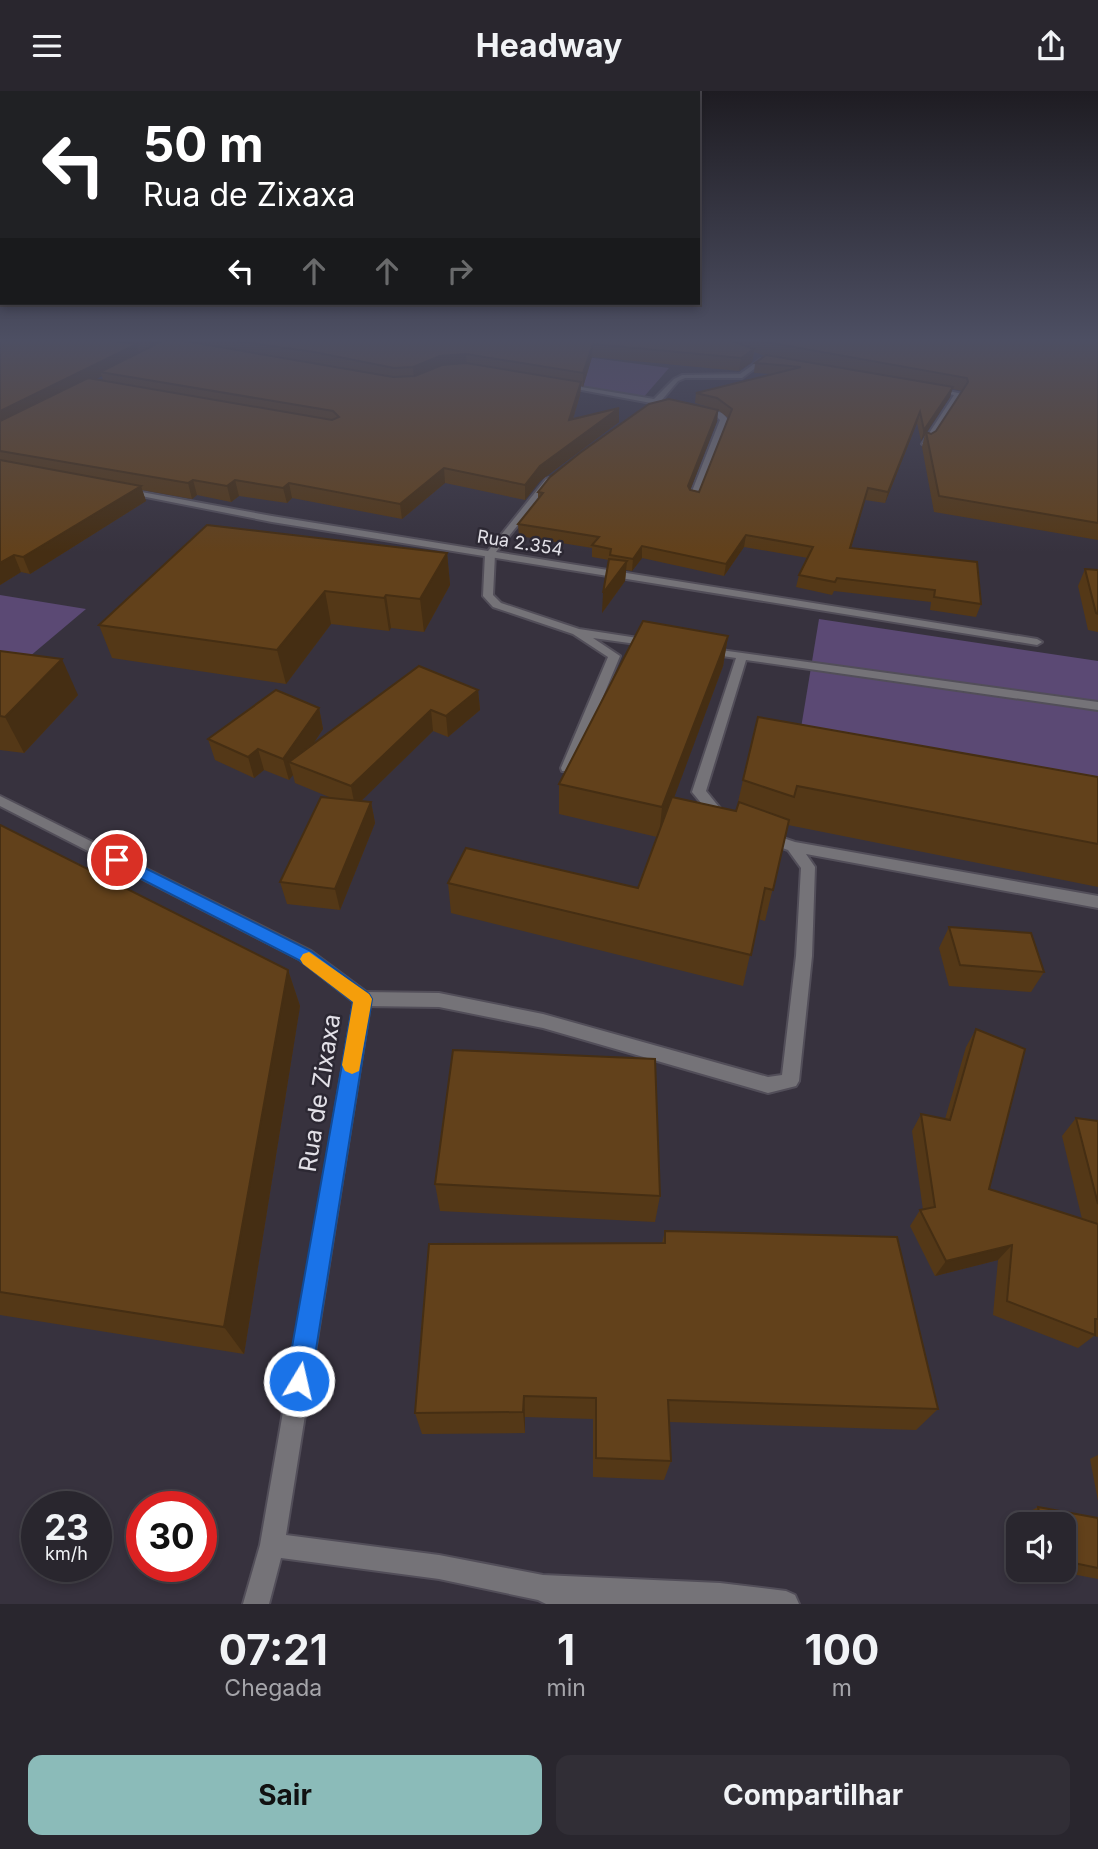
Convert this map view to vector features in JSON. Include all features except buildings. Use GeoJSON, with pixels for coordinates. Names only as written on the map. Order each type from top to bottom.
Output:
{"type":"FeatureCollection","features":[{"type":"Feature","properties":{"kind":"street"},"geometry":{"type":"LineString","coordinates":[[693,499],[724,420],[720,415],[707,412]]}},
{"type":"Feature","properties":{"kind":"street"},"geometry":{"type":"LineString","coordinates":[[926,445],[947,412]]}},
{"type":"Feature","properties":{"kind":"street"},"geometry":{"type":"LineString","coordinates":[[555,476],[490,554],[488,596],[497,605],[577,632],[659,644]]}},
{"type":"Feature","properties":{"kind":"street","name":"Rua 2.354"},"geometry":{"type":"LineString","coordinates":[[114,490],[1037,642]]}},
{"type":"Feature","properties":{"kind":"street"},"geometry":{"type":"LineString","coordinates":[[567,768],[614,656],[577,632]]}},
{"type":"Feature","properties":{"kind":"street"},"geometry":{"type":"LineString","coordinates":[[687,648],[1098,706]]}},
{"type":"Feature","properties":{"kind":"street"},"geometry":{"type":"LineString","coordinates":[[735,826],[724,822],[699,792],[742,656]]}},
{"type":"Feature","properties":{"kind":"street","name":"Rua de Zixaxa"},"geometry":{"type":"LineString","coordinates":[[0,800],[305,955],[363,999],[271,1545],[256,1604]]}},
{"type":"Feature","properties":{"kind":"street"},"geometry":{"type":"LineString","coordinates":[[758,835],[793,847],[1098,902]]}},
{"type":"Feature","properties":{"kind":"street"},"geometry":{"type":"LineString","coordinates":[[363,999],[439,1000],[543,1021],[768,1085],[790,1081],[804,956],[808,867],[793,847]]}},
{"type":"Feature","properties":{"kind":"street"},"geometry":{"type":"LineString","coordinates":[[271,1545],[439,1567],[543,1588],[720,1596],[786,1604]]}},
{"type":"Feature","properties":{"kind":"street"},"geometry":{"type":"LineString","coordinates":[[543,1588],[570,1604]]}},
{"type":"Feature","properties":{"kind":"shaded area"},"geometry":{"type":"Polygon","coordinates":[[[0,595],[86,609],[29,657],[0,653],[0,595]]]}},
{"type":"Feature","properties":{"kind":"shaded area"},"geometry":{"type":"Polygon","coordinates":[[[819,619],[1098,661],[1098,793],[799,740],[819,619]]]}},
{"type":"Feature","properties":{"kind":"slow traffic"},"geometry":{"type":"LineString","coordinates":[[309,959],[363,999],[352,1065]]}},
{"type":"Feature","properties":{"kind":"route"},"geometry":{"type":"LineString","coordinates":[[117,860],[305,955],[363,999],[299,1381]]}}]}
